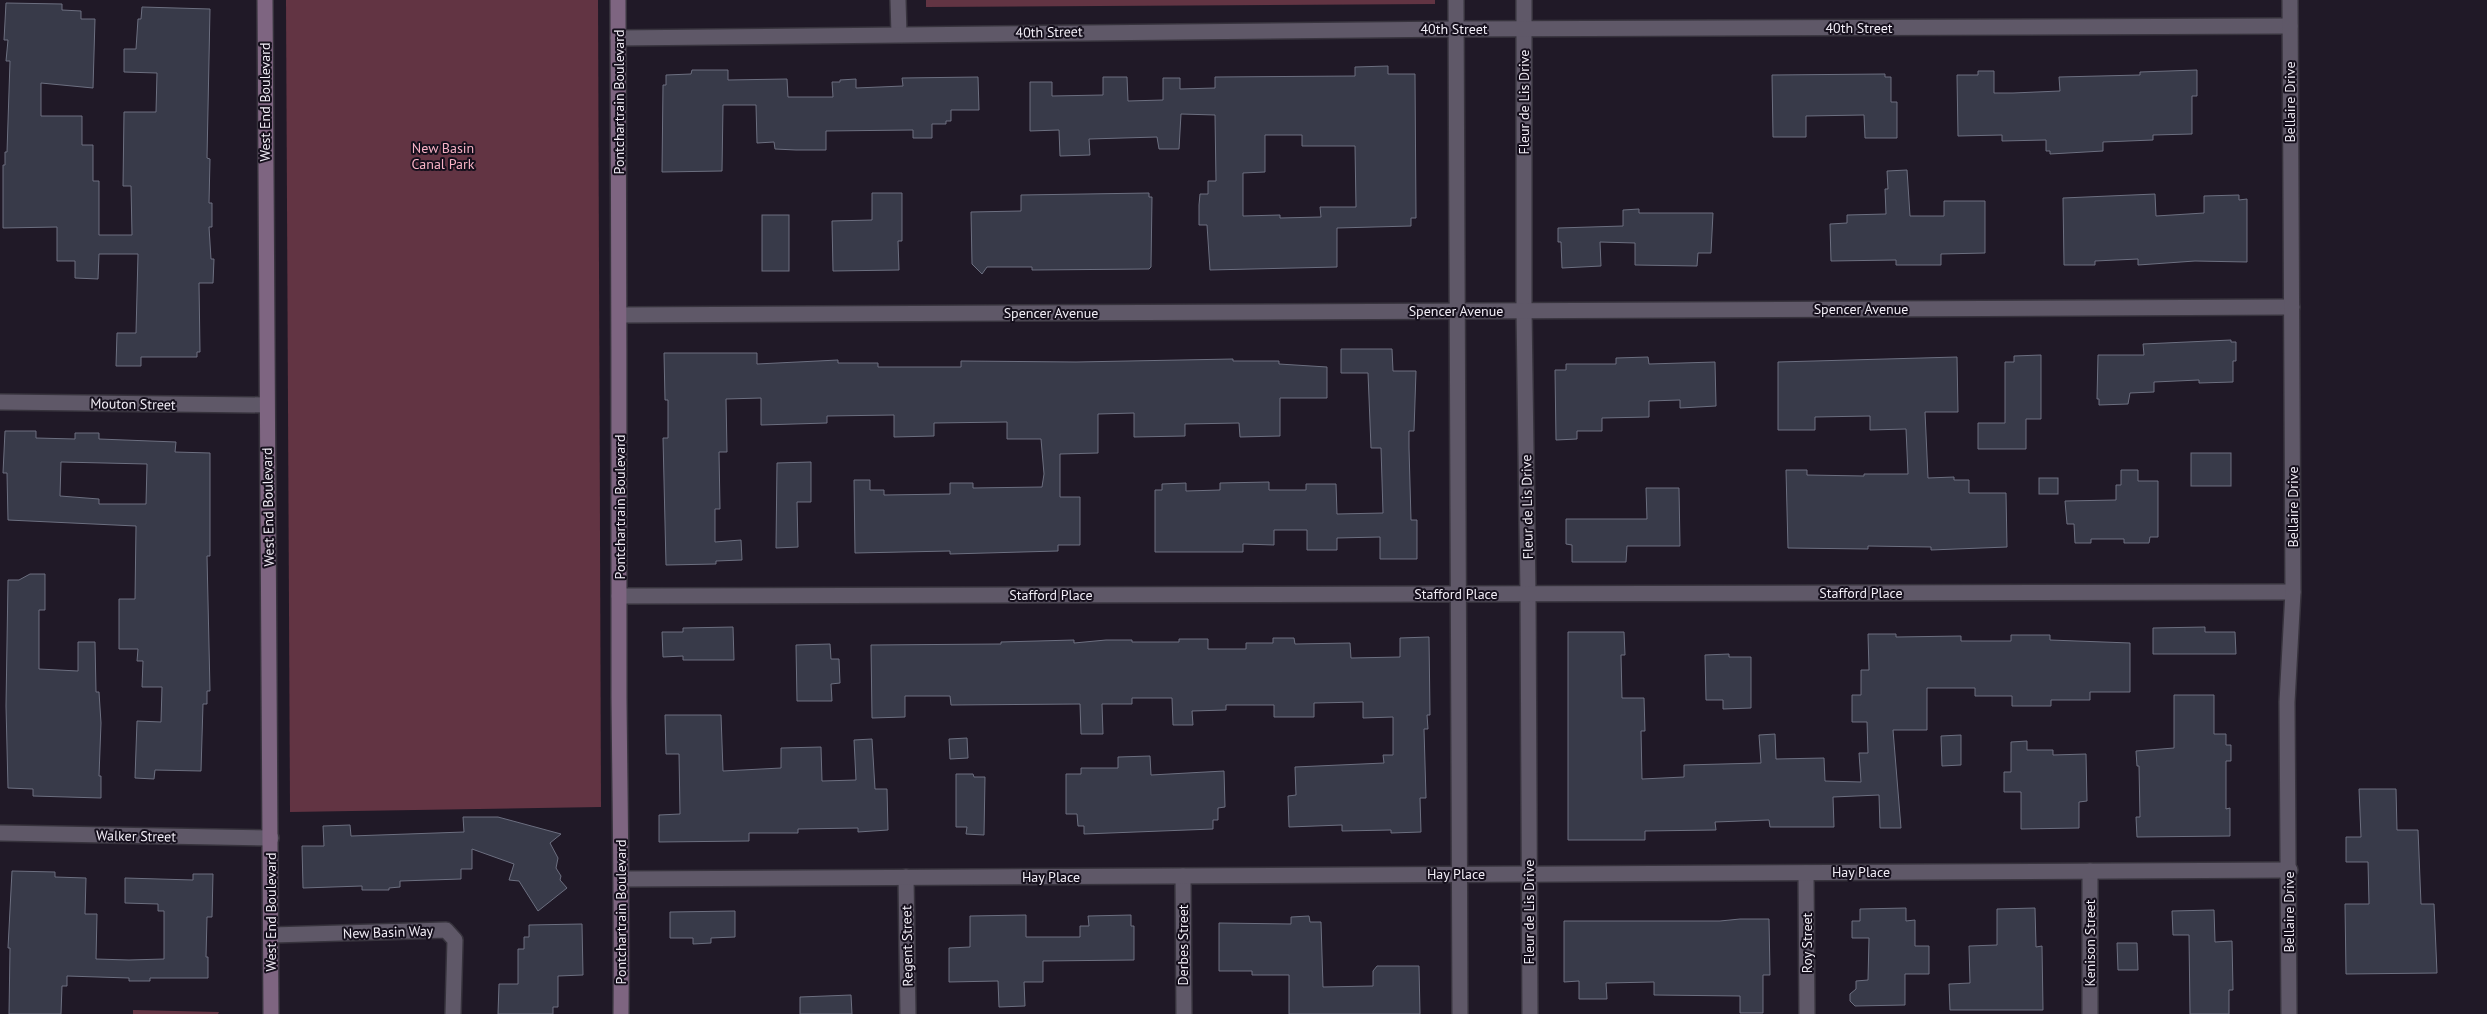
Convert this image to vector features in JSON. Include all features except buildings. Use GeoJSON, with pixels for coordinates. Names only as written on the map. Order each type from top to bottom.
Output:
{"type":"FeatureCollection","features":[{"type":"Feature","properties":{"kind":"main road","name":"West End Boulevard"},"geometry":{"type":"LineString","coordinates":[[265,0],[271,1014]]}},
{"type":"Feature","properties":{"kind":"main road","name":"Pontchartrain Boulevard"},"geometry":{"type":"LineString","coordinates":[[618,0],[621,1014]]}},
{"type":"Feature","properties":{"kind":"street"},"geometry":{"type":"LineString","coordinates":[[898,0],[898,34]]}},
{"type":"Feature","properties":{"kind":"street"},"geometry":{"type":"LineString","coordinates":[[1456,0],[1460,1014]]}},
{"type":"Feature","properties":{"kind":"street","name":"Fleur de Lis Drive"},"geometry":{"type":"LineString","coordinates":[[1524,0],[1524,310],[1528,594],[1530,1014]]}},
{"type":"Feature","properties":{"kind":"street","name":"Bellaire Drive"},"geometry":{"type":"LineString","coordinates":[[2289,1014],[2290,870],[2287,702],[2294,592],[2290,0]]}},
{"type":"Feature","properties":{"kind":"street","name":"40th Street"},"geometry":{"type":"LineString","coordinates":[[618,38],[1456,28],[1524,30],[2290,26]]}},
{"type":"Feature","properties":{"kind":"street","name":"Spencer Avenue"},"geometry":{"type":"LineString","coordinates":[[620,315],[2292,307]]}},
{"type":"Feature","properties":{"kind":"street","name":"Mouton Street"},"geometry":{"type":"LineString","coordinates":[[0,402],[266,405]]}},
{"type":"Feature","properties":{"kind":"street","name":"Stafford Place"},"geometry":{"type":"LineString","coordinates":[[619,596],[2294,592]]}},
{"type":"Feature","properties":{"kind":"street","name":"Walker Street"},"geometry":{"type":"LineString","coordinates":[[0,833],[271,838]]}},
{"type":"Feature","properties":{"kind":"street","name":"Hay Place"},"geometry":{"type":"LineString","coordinates":[[622,879],[2290,870]]}},
{"type":"Feature","properties":{"kind":"street","name":"Kenison Street"},"geometry":{"type":"LineString","coordinates":[[2090,871],[2090,1014]]}},
{"type":"Feature","properties":{"kind":"street","name":"Roy Street"},"geometry":{"type":"LineString","coordinates":[[1806,873],[1807,1014]]}},
{"type":"Feature","properties":{"kind":"street","name":"Derbes Street"},"geometry":{"type":"LineString","coordinates":[[1183,876],[1184,1014]]}},
{"type":"Feature","properties":{"kind":"street","name":"Regent Street"},"geometry":{"type":"LineString","coordinates":[[906,877],[908,1014]]}},
{"type":"Feature","properties":{"kind":"street","name":"New Basin Way"},"geometry":{"type":"LineString","coordinates":[[272,936],[446,930],[455,940],[453,1014]]}},
{"type":"Feature","properties":{"kind":"green space","name":"New Basin Canal Park"},"geometry":{"type":"Polygon","coordinates":[[[286,0],[598,0],[601,807],[290,812],[286,0]]]}},
{"type":"Feature","properties":{"kind":"green space"},"geometry":{"type":"Polygon","coordinates":[[[926,0],[1435,0],[1435,4],[926,7],[926,0]]]}},
{"type":"Feature","properties":{"kind":"green space"},"geometry":{"type":"Polygon","coordinates":[[[133,1010],[219,1012],[218,1014],[133,1014],[133,1010]]]}}]}
